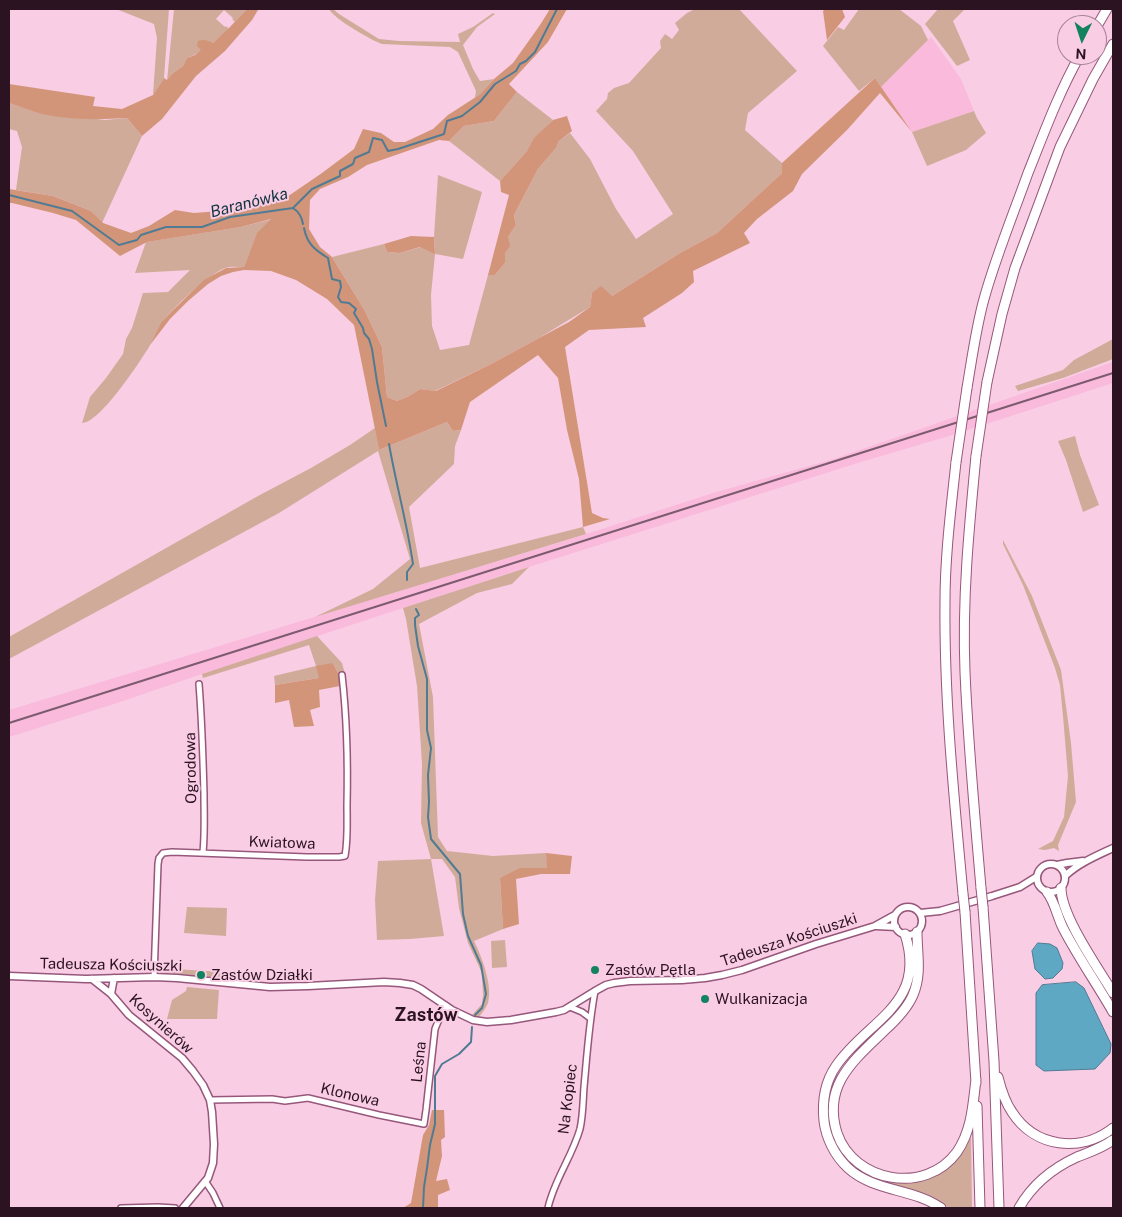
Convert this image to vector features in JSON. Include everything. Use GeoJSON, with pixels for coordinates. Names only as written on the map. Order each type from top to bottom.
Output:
{"type":"FeatureCollection","features":[{"type":"Feature","properties":{"kind":"highway"},"geometry":{"type":"LineString","coordinates":[[998,1208],[994,1061],[969,739],[965,662],[966,566],[976,456],[988,382],[1002,314],[1016,268],[1057,156],[1093,79],[1113,44]]}},
{"type":"Feature","properties":{"kind":"highway"},"geometry":{"type":"LineString","coordinates":[[980,1208],[976,1079],[945,653],[946,566],[950,516],[967,388],[984,300],[996,259],[1045,129],[1074,65]]}},
{"type":"Feature","properties":{"kind":"highway"},"geometry":{"type":"LineString","coordinates":[[1061,888],[1063,902],[1073,925],[1113,993]]}},
{"type":"Feature","properties":{"kind":"highway"},"geometry":{"type":"LineString","coordinates":[[1043,890],[1051,898],[1069,939],[1113,1012]]}},
{"type":"Feature","properties":{"kind":"highway"},"geometry":{"type":"LineString","coordinates":[[917,932],[919,975],[913,996],[896,1020],[853,1061],[843,1074],[836,1090],[833,1113],[838,1135],[851,1156],[875,1173],[896,1178],[909,1178],[928,1174],[948,1162],[963,1142],[970,1124],[976,1079]]}},
{"type":"Feature","properties":{"kind":"highway"},"geometry":{"type":"LineString","coordinates":[[904,934],[909,959],[909,972],[904,989],[889,1012],[846,1053],[835,1067],[824,1094],[824,1125],[836,1154],[855,1174],[872,1183],[927,1200],[941,1208]]}},
{"type":"Feature","properties":{"kind":"highway"},"geometry":{"type":"LineString","coordinates":[[994,1061],[1008,1107],[1018,1122],[1032,1133],[1052,1142],[1075,1143],[1094,1139],[1113,1128]]}},
{"type":"Feature","properties":{"kind":"highway"},"geometry":{"type":"LineString","coordinates":[[1019,1208],[1033,1188],[1051,1172],[1113,1140]]}},
{"type":"Feature","properties":{"kind":"street","name":"Kwiatowa"},"geometry":{"type":"LineString","coordinates":[[154,977],[159,858],[163,853],[203,852],[344,856],[347,845],[348,772],[342,675]]}},
{"type":"Feature","properties":{"kind":"street","name":"Ogrodowa"},"geometry":{"type":"LineString","coordinates":[[199,684],[205,839],[203,852]]}},
{"type":"Feature","properties":{"kind":"street"},"geometry":{"type":"LineString","coordinates":[[1065,876],[1086,860],[1113,848]]}},
{"type":"Feature","properties":{"kind":"street"},"geometry":{"type":"LineString","coordinates":[[1057,866],[1086,860]]}},
{"type":"Feature","properties":{"kind":"street"},"geometry":{"type":"LineString","coordinates":[[921,917],[1020,887],[1036,877],[1039,870],[1046,865],[1053,864],[1057,866],[1063,871],[1065,876],[1063,886],[1056,892],[1020,887]]}},
{"type":"Feature","properties":{"kind":"street"},"geometry":{"type":"LineString","coordinates":[[1036,877],[1043,890]]}},
{"type":"Feature","properties":{"kind":"street"},"geometry":{"type":"LineString","coordinates":[[907,907],[914,908],[921,917],[921,927],[913,934],[904,934],[896,927],[895,915],[907,907]]}},
{"type":"Feature","properties":{"kind":"street","name":"Tadeusza Kościuszki"},"geometry":{"type":"LineString","coordinates":[[9,976],[92,979],[154,977],[270,987],[400,983],[413,985],[421,989],[467,1018],[487,1022],[512,1020],[556,1012],[570,1007],[606,985],[614,983],[682,980],[722,975],[742,970],[875,926],[895,915]]}},
{"type":"Feature","properties":{"kind":"street","name":"Tadeusza Kościuszki"},"geometry":{"type":"LineString","coordinates":[[875,926],[896,927]]}},
{"type":"Feature","properties":{"kind":"street","name":"Kosynierów"},"geometry":{"type":"LineString","coordinates":[[111,994],[114,978]]}},
{"type":"Feature","properties":{"kind":"street","name":"Kosynierów"},"geometry":{"type":"LineString","coordinates":[[92,979],[111,994],[129,1015],[182,1058],[203,1085],[210,1100],[214,1144],[213,1163],[208,1178],[183,1208]]}},
{"type":"Feature","properties":{"kind":"street","name":"Na Kopiec"},"geometry":{"type":"LineString","coordinates":[[548,1208],[558,1177],[575,1143],[580,1128],[594,991]]}},
{"type":"Feature","properties":{"kind":"street","name":"Leśna"},"geometry":{"type":"LineString","coordinates":[[424,1124],[435,1029],[445,1005]]}},
{"type":"Feature","properties":{"kind":"street"},"geometry":{"type":"LineString","coordinates":[[570,1007],[590,1018]]}},
{"type":"Feature","properties":{"kind":"street","name":"Klonowa"},"geometry":{"type":"LineString","coordinates":[[210,1100],[272,1099],[285,1101],[308,1098],[424,1124]]}},
{"type":"Feature","properties":{"kind":"street"},"geometry":{"type":"LineString","coordinates":[[205,1182],[213,1192],[220,1208]]}},
{"type":"Feature","properties":{"kind":"street"},"geometry":{"type":"LineString","coordinates":[[121,1208],[175,1208]]}},
{"type":"Feature","properties":{"kind":"shaded area"},"geometry":{"type":"Polygon","coordinates":[[[116,9],[169,9],[164,78],[153,95],[157,38],[154,24],[116,9]]]}},
{"type":"Feature","properties":{"kind":"shaded area"},"geometry":{"type":"Polygon","coordinates":[[[174,9],[247,9],[235,22],[224,10],[216,19],[229,29],[204,49],[187,58],[183,66],[173,73],[167,81],[174,9]]]}},
{"type":"Feature","properties":{"kind":"shaded area"},"geometry":{"type":"Polygon","coordinates":[[[247,9],[265,9],[258,10],[252,20],[225,51],[196,76],[162,119],[142,136],[127,118],[60,117],[38,113],[9,103],[9,84],[95,97],[93,106],[122,109],[153,95],[164,78],[167,80],[183,66],[187,58],[201,50],[197,46],[198,41],[206,40],[213,43],[247,9]]]}},
{"type":"Feature","properties":{"kind":"shaded area"},"geometry":{"type":"Polygon","coordinates":[[[329,9],[333,9],[379,39],[399,41],[460,42],[458,34],[473,27],[493,13],[495,14],[477,27],[463,45],[480,81],[494,79],[475,98],[476,91],[458,52],[450,47],[382,44],[345,23],[329,9]]]}},
{"type":"Feature","properties":{"kind":"shaded area"},"geometry":{"type":"Polygon","coordinates":[[[550,9],[567,9],[548,42],[509,84],[517,92],[494,121],[464,126],[449,141],[439,140],[367,165],[348,177],[320,189],[310,200],[309,229],[320,247],[332,257],[365,311],[382,347],[387,397],[397,401],[420,389],[436,391],[493,363],[569,322],[590,307],[592,293],[601,286],[612,296],[680,253],[717,233],[782,173],[782,163],[875,78],[912,132],[880,93],[847,130],[802,174],[793,191],[757,219],[744,233],[750,243],[693,271],[694,282],[682,293],[643,318],[646,327],[589,330],[565,347],[592,513],[610,519],[583,527],[579,479],[567,430],[558,378],[538,355],[470,402],[461,430],[453,431],[447,422],[379,450],[354,325],[327,299],[296,280],[271,271],[244,270],[221,276],[188,301],[170,319],[150,345],[161,323],[204,280],[226,268],[244,267],[257,233],[271,219],[241,227],[147,242],[120,256],[76,220],[9,203],[9,189],[53,196],[91,211],[103,223],[131,233],[149,226],[175,210],[194,213],[220,211],[284,199],[354,149],[363,129],[381,133],[394,142],[405,142],[433,129],[448,115],[479,95],[513,63],[550,9]]]}},
{"type":"Feature","properties":{"kind":"shaded area"},"geometry":{"type":"Polygon","coordinates":[[[695,9],[739,9],[797,71],[748,113],[745,130],[782,163],[782,173],[717,233],[680,253],[612,296],[592,293],[590,307],[539,338],[435,391],[420,389],[397,401],[387,397],[382,347],[365,311],[332,257],[384,244],[387,252],[400,253],[421,247],[435,253],[434,237],[438,175],[482,192],[463,259],[435,254],[431,295],[432,326],[440,350],[469,345],[488,275],[495,275],[505,263],[508,237],[516,225],[514,215],[538,169],[556,148],[559,141],[570,133],[590,159],[616,209],[636,239],[673,214],[633,151],[596,111],[607,99],[608,93],[614,88],[629,83],[661,48],[660,41],[665,34],[672,39],[679,30],[675,23],[695,9]]]}},
{"type":"Feature","properties":{"kind":"shaded area"},"geometry":{"type":"Polygon","coordinates":[[[825,9],[842,9],[845,17],[827,40],[823,11],[825,9]]]}},
{"type":"Feature","properties":{"kind":"shaded area"},"geometry":{"type":"Polygon","coordinates":[[[859,9],[899,9],[921,26],[928,40],[881,87],[875,78],[859,91],[823,46],[838,27],[844,30],[859,9]]]}},
{"type":"Feature","properties":{"kind":"shaded area"},"geometry":{"type":"Polygon","coordinates":[[[938,9],[965,9],[953,21],[970,60],[957,66],[925,24],[938,9]]]}},
{"type":"Feature","properties":{"kind":"shaded area"},"geometry":{"type":"Polygon","coordinates":[[[931,37],[961,79],[974,111],[912,132],[881,87],[931,37]]]}},
{"type":"Feature","properties":{"kind":"shaded area"},"geometry":{"type":"Polygon","coordinates":[[[517,92],[553,120],[535,138],[527,151],[500,181],[449,141],[464,126],[494,121],[517,92]]]}},
{"type":"Feature","properties":{"kind":"shaded area"},"geometry":{"type":"Polygon","coordinates":[[[9,103],[39,113],[105,120],[127,118],[142,136],[102,223],[91,211],[53,196],[16,190],[22,147],[17,131],[9,129],[9,103]]]}},
{"type":"Feature","properties":{"kind":"shaded area"},"geometry":{"type":"Polygon","coordinates":[[[974,111],[986,133],[966,150],[927,166],[912,132],[974,111]]]}},
{"type":"Feature","properties":{"kind":"shaded area"},"geometry":{"type":"Polygon","coordinates":[[[567,116],[572,131],[559,141],[556,148],[538,169],[514,215],[516,225],[508,237],[510,246],[505,253],[505,263],[495,275],[488,275],[509,195],[501,192],[500,181],[527,151],[534,138],[553,120],[567,116]]]}},
{"type":"Feature","properties":{"kind":"shaded area"},"geometry":{"type":"Polygon","coordinates":[[[273,219],[257,234],[244,267],[227,267],[200,285],[182,301],[162,323],[144,355],[118,391],[99,413],[82,423],[90,397],[123,354],[126,339],[132,328],[143,293],[168,292],[190,270],[135,273],[146,242],[241,227],[273,219]]]}},
{"type":"Feature","properties":{"kind":"shaded area"},"geometry":{"type":"Polygon","coordinates":[[[411,236],[434,237],[435,254],[420,247],[400,253],[387,252],[384,244],[411,236]]]}},
{"type":"Feature","properties":{"kind":"shaded area"},"geometry":{"type":"Polygon","coordinates":[[[1113,339],[1113,359],[1063,378],[1018,391],[1015,386],[1063,370],[1074,360],[1113,339]]]}},
{"type":"Feature","properties":{"kind":"shaded area"},"geometry":{"type":"Polygon","coordinates":[[[1113,362],[1113,383],[494,578],[9,737],[9,710],[574,538],[713,493],[834,459],[1113,362]]]}},
{"type":"Feature","properties":{"kind":"shaded area"},"geometry":{"type":"Polygon","coordinates":[[[447,422],[453,431],[461,430],[455,446],[454,464],[409,507],[420,568],[583,527],[586,534],[315,617],[373,589],[410,559],[378,451],[279,513],[9,659],[9,637],[311,468],[375,428],[379,450],[447,422]]]}},
{"type":"Feature","properties":{"kind":"shaded area"},"geometry":{"type":"Polygon","coordinates":[[[1075,436],[1080,455],[1099,505],[1083,512],[1058,441],[1075,436]]]}},
{"type":"Feature","properties":{"kind":"shaded area"},"geometry":{"type":"Polygon","coordinates":[[[1003,540],[1032,596],[1061,670],[1071,743],[1076,802],[1058,845],[1059,851],[1054,848],[1038,849],[1053,841],[1064,817],[1068,776],[1060,685],[1023,585],[1003,544],[1003,540]]]}},
{"type":"Feature","properties":{"kind":"shaded area"},"geometry":{"type":"Polygon","coordinates":[[[529,567],[512,584],[477,593],[419,624],[433,697],[438,837],[447,851],[493,856],[546,853],[548,868],[500,878],[503,929],[474,941],[483,963],[489,988],[488,1003],[479,1017],[472,1015],[482,1004],[482,973],[468,943],[459,908],[455,877],[442,859],[431,859],[421,823],[422,764],[417,686],[403,608],[529,567]]]}},
{"type":"Feature","properties":{"kind":"shaded area"},"geometry":{"type":"Polygon","coordinates":[[[317,636],[342,663],[345,674],[339,675],[333,663],[319,678],[275,685],[274,676],[316,666],[309,645],[203,678],[202,674],[317,636]]]}},
{"type":"Feature","properties":{"kind":"shaded area"},"geometry":{"type":"Polygon","coordinates":[[[333,663],[339,675],[340,686],[319,690],[320,707],[310,710],[314,726],[294,727],[289,700],[275,703],[275,685],[319,678],[316,666],[333,663]]]}},
{"type":"Feature","properties":{"kind":"shaded area"},"geometry":{"type":"Polygon","coordinates":[[[546,853],[572,856],[570,874],[541,874],[516,879],[519,924],[503,929],[500,878],[520,868],[547,868],[546,853]]]}},
{"type":"Feature","properties":{"kind":"shaded area"},"geometry":{"type":"Polygon","coordinates":[[[431,859],[444,936],[377,940],[375,900],[378,861],[431,859]]]}},
{"type":"Feature","properties":{"kind":"shaded area"},"geometry":{"type":"Polygon","coordinates":[[[187,907],[227,908],[226,936],[184,933],[187,907]]]}},
{"type":"Feature","properties":{"kind":"shaded area"},"geometry":{"type":"Polygon","coordinates":[[[505,940],[507,967],[492,968],[491,941],[505,940]]]}},
{"type":"Feature","properties":{"kind":"shaded area"},"geometry":{"type":"Polygon","coordinates":[[[158,968],[224,972],[246,977],[246,980],[159,972],[158,968]]]}},
{"type":"Feature","properties":{"kind":"shaded area"},"geometry":{"type":"Polygon","coordinates":[[[187,987],[219,990],[217,1019],[167,1019],[172,1000],[186,991],[187,987]]]}},
{"type":"Feature","properties":{"kind":"shaded area"},"geometry":{"type":"Polygon","coordinates":[[[432,1110],[444,1110],[445,1137],[441,1140],[442,1156],[436,1181],[447,1179],[450,1190],[438,1195],[437,1208],[403,1208],[411,1203],[423,1135],[429,1125],[432,1110]]]}},
{"type":"Feature","properties":{"kind":"shaded area"},"geometry":{"type":"Polygon","coordinates":[[[971,1137],[972,1208],[949,1208],[926,1194],[881,1182],[865,1174],[881,1180],[902,1183],[927,1179],[948,1167],[957,1158],[971,1137]]]}},
{"type":"Feature","properties":{"kind":"water"},"geometry":{"type":"Polygon","coordinates":[[[1038,943],[1050,944],[1057,948],[1063,963],[1062,969],[1053,978],[1045,979],[1035,969],[1032,951],[1038,943]]]}},
{"type":"Feature","properties":{"kind":"water"},"geometry":{"type":"Polygon","coordinates":[[[1076,982],[1084,988],[1111,1044],[1110,1053],[1095,1069],[1044,1071],[1036,1065],[1036,993],[1042,985],[1076,982]]]}},
{"type":"Feature","properties":{"kind":"waterway","name":"Baranówka"},"geometry":{"type":"LineString","coordinates":[[9,195],[72,211],[119,245],[137,240],[141,235],[166,227],[202,227],[230,217],[293,208],[312,189],[340,176],[340,171],[353,164],[355,158],[369,152],[373,138],[382,140],[388,151],[444,134],[447,121],[462,116],[480,102],[495,84],[516,71],[520,64],[535,52],[557,9]]}},
{"type":"Feature","properties":{"kind":"waterway"},"geometry":{"type":"LineString","coordinates":[[293,208],[300,215],[303,224]]}},
{"type":"Feature","properties":{"kind":"waterway"},"geometry":{"type":"LineString","coordinates":[[304,228],[312,246],[328,258],[332,279],[340,281],[341,287],[338,297],[341,302],[349,303],[356,309],[354,313],[369,339],[386,426]]}},
{"type":"Feature","properties":{"kind":"waterway"},"geometry":{"type":"LineString","coordinates":[[389,444],[413,564],[407,572],[407,580]]}},
{"type":"Feature","properties":{"kind":"waterway"},"geometry":{"type":"LineString","coordinates":[[416,609],[419,615],[415,618],[418,646],[427,679],[427,730],[431,748],[428,775],[428,817],[431,839],[460,874],[463,914],[468,936],[481,965],[486,994],[482,1008],[475,1015]]}},
{"type":"Feature","properties":{"kind":"waterway"},"geometry":{"type":"LineString","coordinates":[[423,1208],[424,1187],[435,1124],[435,1076],[442,1064],[459,1054],[471,1042],[472,1027]]}},
{"type":"Feature","properties":{"kind":"railway"},"geometry":{"type":"LineString","coordinates":[[9,723],[1113,373]]}},
{"type":"Feature","properties":{"kind":"place","name":"Zastów Pętla"},"geometry":{"type":"Point","coordinates":[595,970]}},
{"type":"Feature","properties":{"kind":"place","name":"Zastów Działki"},"geometry":{"type":"Point","coordinates":[201,975]}},
{"type":"Feature","properties":{"kind":"place","name":"Wulkanizacja"},"geometry":{"type":"Point","coordinates":[705,999]}},
{"type":"Feature","properties":{"kind":"district","name":"Zastów"},"geometry":{"type":"Point","coordinates":[426,1015]}}]}
